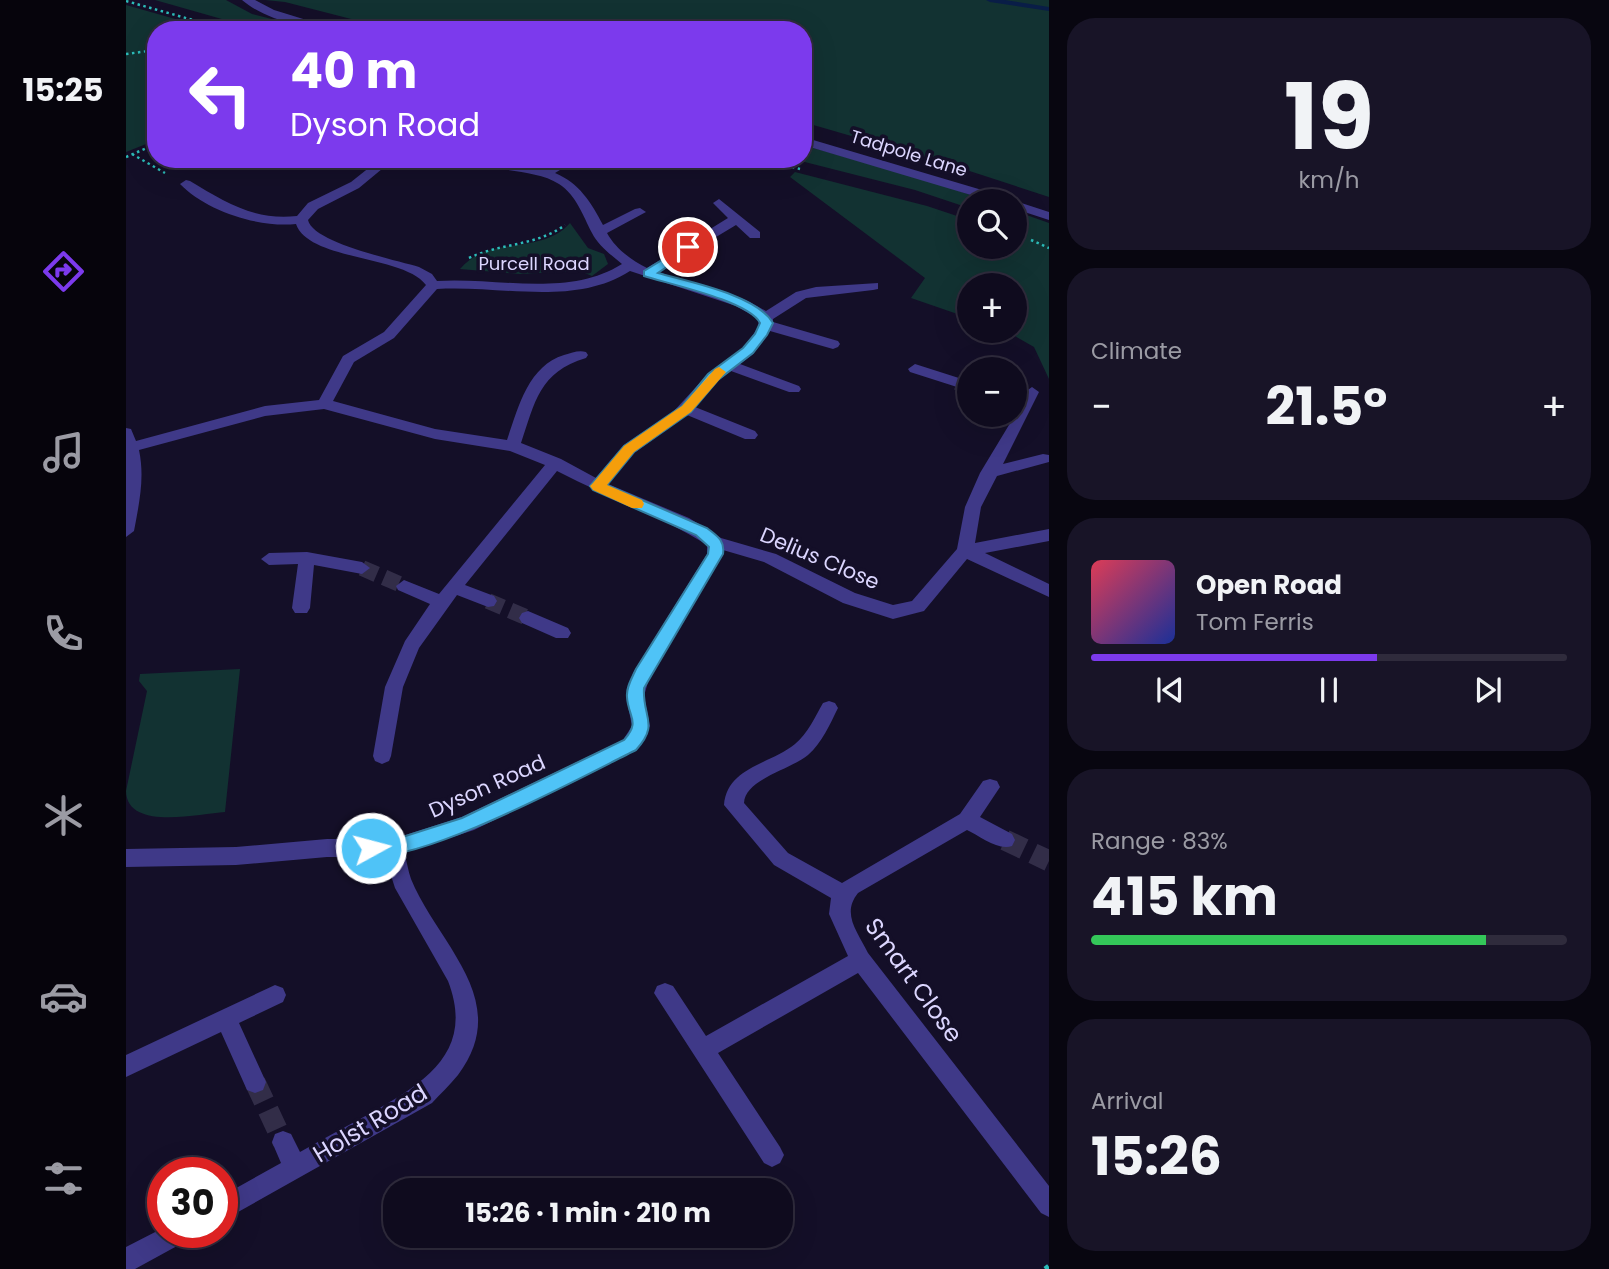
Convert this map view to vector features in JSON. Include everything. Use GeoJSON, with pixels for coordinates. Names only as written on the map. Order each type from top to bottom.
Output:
{"type":"FeatureCollection","features":[{"type":"Feature","properties":{"kind":"street"},"geometry":{"type":"LineString","coordinates":[[247,0],[270,12],[302,21]]}},
{"type":"Feature","properties":{"kind":"street","name":"Tadpole Lane"},"geometry":{"type":"LineString","coordinates":[[812,144],[964,189]]}},
{"type":"Feature","properties":{"kind":"street"},"geometry":{"type":"LineString","coordinates":[[186,184],[246,218],[273,223],[302,220],[313,206],[355,186],[377,168]]}},
{"type":"Feature","properties":{"kind":"street","name":"Purcell Road"},"geometry":{"type":"LineString","coordinates":[[523,168],[546,173],[573,188],[583,200],[598,232],[630,265],[648,274],[741,303],[766,321],[833,344]]}},
{"type":"Feature","properties":{"kind":"street"},"geometry":{"type":"LineString","coordinates":[[546,173],[555,168]]}},
{"type":"Feature","properties":{"kind":"street"},"geometry":{"type":"LineString","coordinates":[[719,203],[755,235]]}},
{"type":"Feature","properties":{"kind":"street"},"geometry":{"type":"LineString","coordinates":[[1027,209],[1049,216]]}},
{"type":"Feature","properties":{"kind":"street"},"geometry":{"type":"LineString","coordinates":[[598,232],[640,212]]}},
{"type":"Feature","properties":{"kind":"street"},"geometry":{"type":"LineString","coordinates":[[648,274],[664,261],[736,219]]}},
{"type":"Feature","properties":{"kind":"street"},"geometry":{"type":"LineString","coordinates":[[302,220],[306,232],[322,242],[414,270],[427,277],[433,285],[428,294],[389,335],[348,359],[324,404]]}},
{"type":"Feature","properties":{"kind":"street","name":"Purcell Road"},"geometry":{"type":"LineString","coordinates":[[433,285],[571,286],[609,278],[630,265]]}},
{"type":"Feature","properties":{"kind":"street"},"geometry":{"type":"LineString","coordinates":[[598,486],[635,444],[686,409],[707,383],[754,344],[766,321],[801,295],[816,291],[873,286]]}},
{"type":"Feature","properties":{"kind":"street"},"geometry":{"type":"LineString","coordinates":[[512,446],[541,374],[556,362],[581,355]]}},
{"type":"Feature","properties":{"kind":"street"},"geometry":{"type":"LineString","coordinates":[[729,365],[794,389]]}},
{"type":"Feature","properties":{"kind":"street"},"geometry":{"type":"LineString","coordinates":[[915,369],[957,382]]}},
{"type":"Feature","properties":{"kind":"street"},"geometry":{"type":"LineString","coordinates":[[126,531],[135,460],[129,440],[265,411],[324,404],[435,434],[512,446],[683,522],[715,542]]}},
{"type":"Feature","properties":{"kind":"street"},"geometry":{"type":"LineString","coordinates":[[686,409],[750,435]]}},
{"type":"Feature","properties":{"kind":"street"},"geometry":{"type":"LineString","coordinates":[[965,551],[973,507],[1011,427]]}},
{"type":"Feature","properties":{"kind":"street"},"geometry":{"type":"LineString","coordinates":[[988,473],[1043,459]]}},
{"type":"Feature","properties":{"kind":"street"},"geometry":{"type":"LineString","coordinates":[[382,756],[394,687],[420,631],[555,463]]}},
{"type":"Feature","properties":{"kind":"street"},"geometry":{"type":"LineString","coordinates":[[965,551],[1049,535]]}},
{"type":"Feature","properties":{"kind":"street","name":"Delius Close"},"geometry":{"type":"LineString","coordinates":[[715,542],[770,558],[849,598],[893,611],[904,611],[918,606],[965,551]]}},
{"type":"Feature","properties":{"kind":"street","name":"Dyson Road"},"geometry":{"type":"LineString","coordinates":[[126,858],[236,856],[327,848],[393,848],[467,824],[630,745],[642,728],[635,699],[642,673],[715,554],[715,542]]}},
{"type":"Feature","properties":{"kind":"street"},"geometry":{"type":"LineString","coordinates":[[965,551],[1049,591]]}},
{"type":"Feature","properties":{"kind":"street"},"geometry":{"type":"LineString","coordinates":[[268,559],[307,558],[362,568]]}},
{"type":"Feature","properties":{"kind":"street"},"geometry":{"type":"LineString","coordinates":[[301,608],[307,558]]}},
{"type":"Feature","properties":{"kind":"street"},"geometry":{"type":"LineString","coordinates":[[404,586],[442,602]]}},
{"type":"Feature","properties":{"kind":"street"},"geometry":{"type":"LineString","coordinates":[[454,587],[488,601]]}},
{"type":"Feature","properties":{"kind":"street"},"geometry":{"type":"LineString","coordinates":[[528,618],[562,633]]}},
{"type":"Feature","properties":{"kind":"street"},"geometry":{"type":"LineString","coordinates":[[829,708],[805,746],[741,784],[733,793],[733,799],[734,805],[771,850],[803,873],[844,894],[860,880],[967,820],[990,787]]}},
{"type":"Feature","properties":{"kind":"street"},"geometry":{"type":"LineString","coordinates":[[967,820],[1005,840]]}},
{"type":"Feature","properties":{"kind":"street","name":"Holst Road"},"geometry":{"type":"LineString","coordinates":[[238,1200],[424,1095],[450,1067],[466,1033],[468,1013],[457,976],[402,882],[393,848]]}},
{"type":"Feature","properties":{"kind":"street","name":"Smart Close"},"geometry":{"type":"LineString","coordinates":[[844,894],[838,906],[840,921],[861,960],[1049,1205]]}},
{"type":"Feature","properties":{"kind":"street"},"geometry":{"type":"LineString","coordinates":[[704,1049],[861,960]]}},
{"type":"Feature","properties":{"kind":"street"},"geometry":{"type":"LineString","coordinates":[[665,993],[772,1155]]}},
{"type":"Feature","properties":{"kind":"street"},"geometry":{"type":"LineString","coordinates":[[126,1066],[275,995]]}},
{"type":"Feature","properties":{"kind":"street"},"geometry":{"type":"LineString","coordinates":[[226,1019],[255,1082]]}},
{"type":"Feature","properties":{"kind":"street"},"geometry":{"type":"LineString","coordinates":[[283,1142],[295,1168]]}},
{"type":"Feature","properties":{"kind":"street"},"geometry":{"type":"LineString","coordinates":[[126,1260],[149,1248]]}},
{"type":"Feature","properties":{"kind":"path"},"geometry":{"type":"LineString","coordinates":[[126,1],[195,21]]}},
{"type":"Feature","properties":{"kind":"path"},"geometry":{"type":"LineString","coordinates":[[126,54],[147,51]]}},
{"type":"Feature","properties":{"kind":"path"},"geometry":{"type":"LineString","coordinates":[[126,157],[147,148]]}},
{"type":"Feature","properties":{"kind":"path"},"geometry":{"type":"LineString","coordinates":[[132,154],[147,162]]}},
{"type":"Feature","properties":{"kind":"path"},"geometry":{"type":"LineString","coordinates":[[157,168],[186,184]]}},
{"type":"Feature","properties":{"kind":"path"},"geometry":{"type":"LineString","coordinates":[[452,284],[456,269],[477,253],[498,245],[540,239],[561,229],[569,221],[590,218]]}},
{"type":"Feature","properties":{"kind":"green space"},"geometry":{"type":"Polygon","coordinates":[[[155,0],[226,0],[252,14],[280,21],[228,21],[155,0]]]}},
{"type":"Feature","properties":{"kind":"green space"},"geometry":{"type":"Polygon","coordinates":[[[265,0],[1049,0],[1049,197],[812,125],[812,21],[359,21],[285,2],[265,0]]]}},
{"type":"Feature","properties":{"kind":"green space"},"geometry":{"type":"Polygon","coordinates":[[[126,5],[182,21],[147,21],[147,144],[126,152],[126,5]]]}},
{"type":"Feature","properties":{"kind":"green space"},"geometry":{"type":"Polygon","coordinates":[[[812,148],[957,190],[957,204],[915,190],[812,164],[812,148]]]}},
{"type":"Feature","properties":{"kind":"green space"},"geometry":{"type":"Polygon","coordinates":[[[795,172],[957,216],[957,259],[1027,259],[1027,215],[1049,223],[1049,379],[1034,347],[1027,343],[1027,273],[957,273],[957,314],[911,298],[925,278],[790,177],[795,172]]]}},
{"type":"Feature","properties":{"kind":"green space"},"geometry":{"type":"Polygon","coordinates":[[[570,223],[588,248],[604,254],[608,264],[592,276],[580,271],[520,274],[460,269],[472,258],[485,252],[545,239],[570,223]]]}},
{"type":"Feature","properties":{"kind":"green space"},"geometry":{"type":"Polygon","coordinates":[[[240,669],[225,812],[166,817],[151,816],[138,811],[129,803],[126,791],[147,691],[139,681],[140,674],[240,669]]]}},
{"type":"Feature","properties":{"kind":"waterway"},"geometry":{"type":"LineString","coordinates":[[990,0],[1049,9]]}},
{"type":"Feature","properties":{"kind":"tunnel"},"geometry":{"type":"LineString","coordinates":[[362,568],[404,586]]}},
{"type":"Feature","properties":{"kind":"tunnel"},"geometry":{"type":"LineString","coordinates":[[488,601],[528,618]]}},
{"type":"Feature","properties":{"kind":"tunnel"},"geometry":{"type":"LineString","coordinates":[[1005,840],[1049,861]]}},
{"type":"Feature","properties":{"kind":"tunnel"},"geometry":{"type":"LineString","coordinates":[[255,1082],[283,1142]]}},
{"type":"Feature","properties":{"kind":"slow traffic"},"geometry":{"type":"LineString","coordinates":[[637,504],[598,486],[629,449],[678,416],[719,372]]}},
{"type":"Feature","properties":{"kind":"route"},"geometry":{"type":"LineString","coordinates":[[371,848],[393,848],[467,824],[630,745],[639,735],[642,721],[635,699],[642,673],[715,554],[716,547],[715,542],[702,531],[598,486],[629,449],[678,416],[713,377],[748,351],[767,323],[762,313],[741,303],[648,274],[688,247]]}}]}
